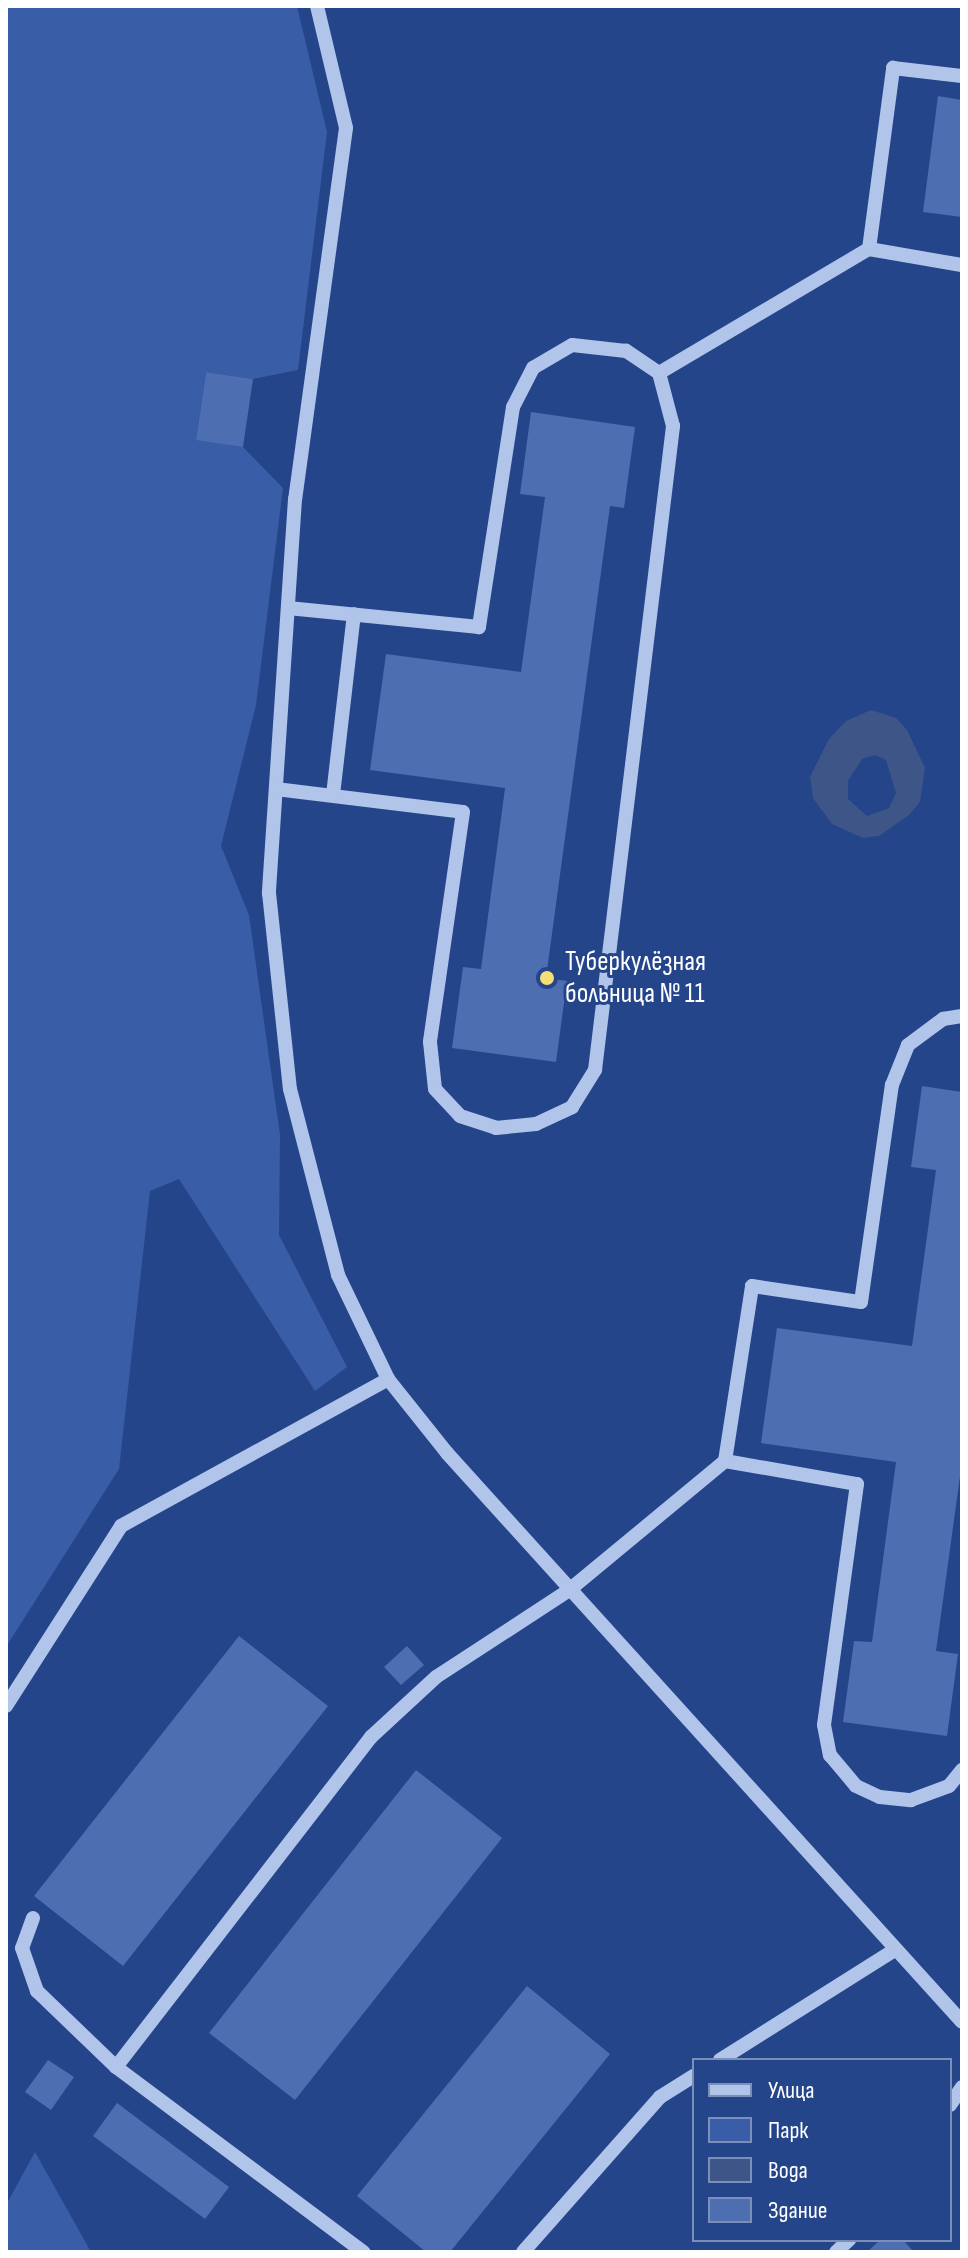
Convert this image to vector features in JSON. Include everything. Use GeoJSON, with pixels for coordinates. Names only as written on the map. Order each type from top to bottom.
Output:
{"type":"FeatureCollection","features":[{"type":"Feature","properties":{"kind":"lane"},"geometry":{"type":"LineString","coordinates":[[317,6],[346,128],[295,499],[269,893],[290,1089],[338,1275],[388,1379],[568,1591],[893,1951],[962,2022]]}},
{"type":"Feature","properties":{"kind":"lane"},"geometry":{"type":"LineString","coordinates":[[869,249],[893,68],[962,76]]}},
{"type":"Feature","properties":{"kind":"lane"},"geometry":{"type":"LineString","coordinates":[[659,373],[869,249],[962,265]]}},
{"type":"Feature","properties":{"kind":"lane"},"geometry":{"type":"LineString","coordinates":[[276,789],[463,812],[430,1042],[435,1089],[460,1116],[496,1128],[536,1124],[572,1107],[595,1070],[673,426],[659,373],[626,351],[572,345],[533,368],[513,407],[479,627],[288,608]]}},
{"type":"Feature","properties":{"kind":"lane"},"geometry":{"type":"LineString","coordinates":[[333,795],[354,614]]}},
{"type":"Feature","properties":{"kind":"lane"},"geometry":{"type":"LineString","coordinates":[[116,2067],[371,1737],[436,1677],[568,1591],[725,1461],[752,1286],[861,1302],[892,1085],[908,1045],[943,1019],[962,1016]]}},
{"type":"Feature","properties":{"kind":"lane"},"geometry":{"type":"LineString","coordinates":[[6,1706],[121,1526],[388,1379]]}},
{"type":"Feature","properties":{"kind":"lane"},"geometry":{"type":"LineString","coordinates":[[725,1461],[857,1484],[824,1725],[830,1755],[856,1786],[880,1797],[911,1800],[949,1786],[962,1770]]}},
{"type":"Feature","properties":{"kind":"lane"},"geometry":{"type":"LineString","coordinates":[[33,1918],[22,1948],[37,1991],[116,2067],[363,2252]]}},
{"type":"Feature","properties":{"kind":"lane"},"geometry":{"type":"LineString","coordinates":[[723,2058],[893,1951]]}},
{"type":"Feature","properties":{"kind":"lane"},"geometry":{"type":"LineString","coordinates":[[523,2252],[660,2097],[692,2077]]}},
{"type":"Feature","properties":{"kind":"green space"},"geometry":{"type":"Polygon","coordinates":[[[6,6],[297,6],[327,132],[298,370],[253,379],[206,372],[196,439],[243,447],[283,488],[256,705],[221,846],[249,915],[280,1135],[279,1235],[347,1367],[315,1391],[179,1179],[150,1191],[119,1469],[6,1647],[6,6]]]}},
{"type":"Feature","properties":{"kind":"green space"},"geometry":{"type":"Polygon","coordinates":[[[35,2152],[91,2252],[6,2252],[6,2205],[35,2152]]]}},
{"type":"Feature","properties":{"kind":"water"},"geometry":{"type":"Polygon","coordinates":[[[871,710],[896,718],[907,730],[925,768],[920,802],[909,815],[879,836],[863,838],[832,824],[813,798],[810,777],[829,739],[846,721],[871,710]],[[875,755],[862,759],[848,781],[848,799],[867,816],[889,808],[896,793],[886,760],[875,755]]]}},
{"type":"Feature","properties":{"kind":"building"},"geometry":{"type":"Polygon","coordinates":[[[938,96],[962,100],[962,217],[923,212],[938,96]]]}},
{"type":"Feature","properties":{"kind":"building"},"geometry":{"type":"Polygon","coordinates":[[[206,372],[253,379],[243,447],[196,440],[206,372]]]}},
{"type":"Feature","properties":{"kind":"building"},"geometry":{"type":"Polygon","coordinates":[[[531,412],[635,427],[624,508],[610,506],[546,978],[567,981],[556,1062],[452,1048],[463,967],[481,969],[505,788],[370,770],[386,654],[521,672],[545,497],[520,494],[531,412]]]}},
{"type":"Feature","properties":{"kind":"building"},"geometry":{"type":"Polygon","coordinates":[[[922,1086],[962,1092],[962,1462],[936,1651],[958,1654],[947,1736],[843,1722],[854,1641],[872,1642],[896,1462],[761,1443],[777,1328],[912,1346],[936,1170],[911,1167],[922,1086]]]}},
{"type":"Feature","properties":{"kind":"building"},"geometry":{"type":"Polygon","coordinates":[[[239,1636],[328,1706],[123,1966],[34,1896],[239,1636]]]}},
{"type":"Feature","properties":{"kind":"building"},"geometry":{"type":"Polygon","coordinates":[[[407,1646],[424,1665],[401,1685],[384,1667],[407,1646]]]}},
{"type":"Feature","properties":{"kind":"building"},"geometry":{"type":"Polygon","coordinates":[[[416,1770],[502,1838],[295,2100],[209,2033],[416,1770]]]}},
{"type":"Feature","properties":{"kind":"building"},"geometry":{"type":"Polygon","coordinates":[[[527,1986],[610,2054],[450,2252],[426,2252],[357,2196],[527,1986]]]}},
{"type":"Feature","properties":{"kind":"building"},"geometry":{"type":"Polygon","coordinates":[[[48,2060],[74,2077],[51,2110],[25,2092],[48,2060]]]}},
{"type":"Feature","properties":{"kind":"building"},"geometry":{"type":"Polygon","coordinates":[[[117,2103],[229,2187],[205,2219],[93,2136],[117,2103]]]}},
{"type":"Feature","properties":{"kind":"building"},"geometry":{"type":"Polygon","coordinates":[[[878,2242],[905,2242],[914,2252],[867,2252],[878,2242]]]}},
{"type":"Feature","properties":{"kind":"place","name":"Туберкулёзная больница № 11"},"geometry":{"type":"Point","coordinates":[547,978]}}]}
